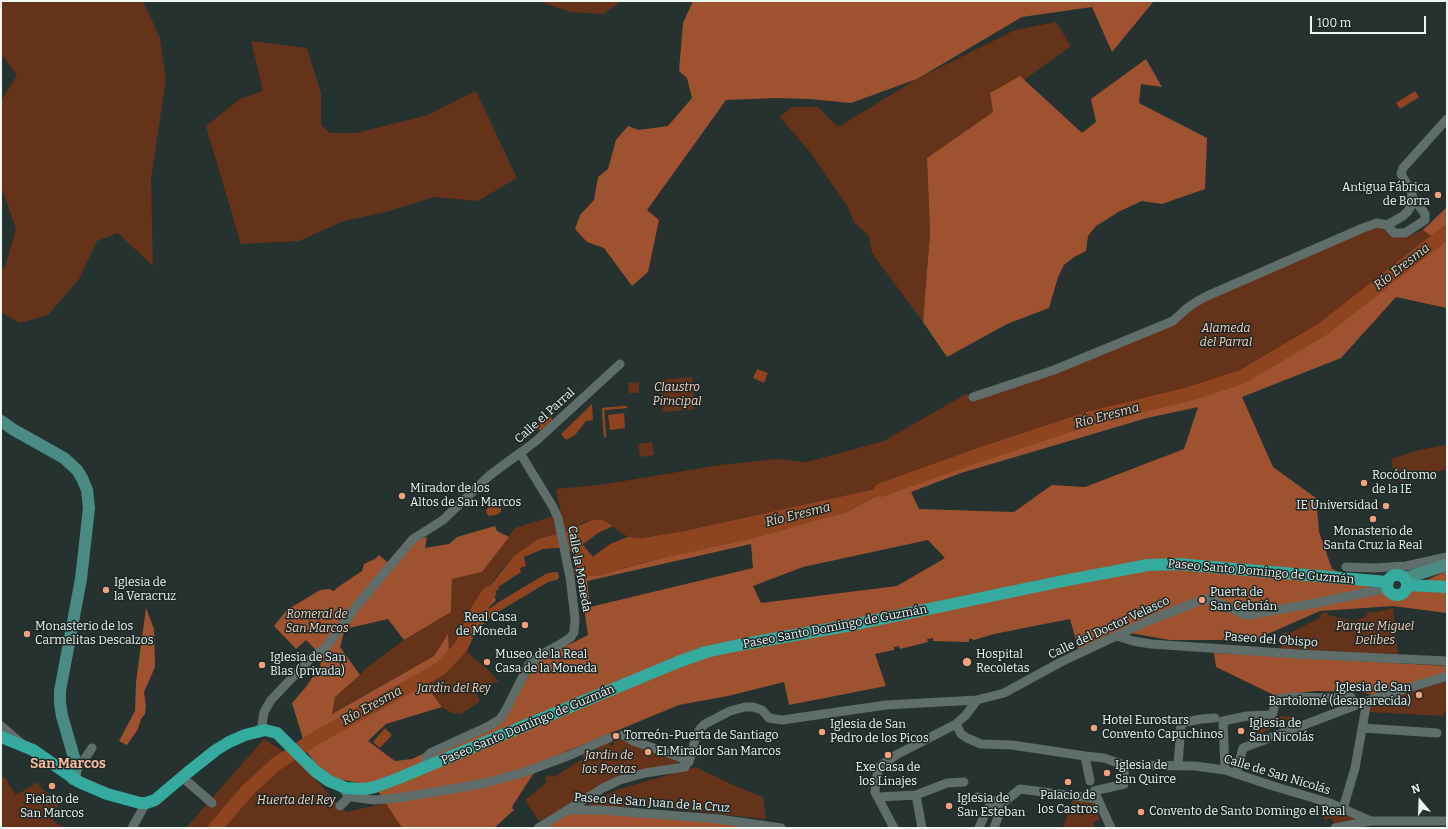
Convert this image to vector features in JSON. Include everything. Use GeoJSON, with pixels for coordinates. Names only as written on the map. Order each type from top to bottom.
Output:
{"type":"FeatureCollection","features":[{"type":"Feature","properties":{"kind":"main road","name":"Paseo Santo Domingo de Guzmán"},"geometry":{"type":"LineString","coordinates":[[261,731],[270,730],[277,732],[323,778],[341,786],[356,789],[375,787],[427,767],[678,662],[706,652],[739,645],[852,625],[1148,564],[1178,564],[1388,585]]}},
{"type":"Feature","properties":{"kind":"main road"},"geometry":{"type":"LineString","coordinates":[[1397,574],[1401,575],[1406,582],[1405,591],[1399,595],[1393,594],[1388,585],[1392,576],[1397,574]]}},
{"type":"Feature","properties":{"kind":"main road"},"geometry":{"type":"LineString","coordinates":[[1406,582],[1447,588]]}},
{"type":"Feature","properties":{"kind":"main road"},"geometry":{"type":"LineString","coordinates":[[1,737],[27,747],[107,794],[126,800],[146,803],[155,800],[216,750],[245,735],[261,731]]}},
{"type":"Feature","properties":{"kind":"street"},"geometry":{"type":"LineString","coordinates":[[1387,225],[1408,211],[1411,206],[1412,196],[1410,186],[1401,174],[1402,170],[1447,120]]}},
{"type":"Feature","properties":{"kind":"street"},"geometry":{"type":"LineString","coordinates":[[973,396],[1054,370],[1173,321],[1186,309],[1207,296],[1362,228],[1377,223],[1387,225],[1394,234],[1405,234],[1425,220],[1425,214],[1412,196]]}},
{"type":"Feature","properties":{"kind":"street","name":"Calle el Parral"},"geometry":{"type":"LineString","coordinates":[[557,514],[520,453],[536,441],[620,364]]}},
{"type":"Feature","properties":{"kind":"street"},"geometry":{"type":"LineString","coordinates":[[1,421],[64,458],[82,478],[87,490],[89,508],[81,579],[60,691],[62,716],[74,758],[74,776]]}},
{"type":"Feature","properties":{"kind":"street"},"geometry":{"type":"LineString","coordinates":[[261,731],[264,712],[271,700],[310,659],[326,647],[358,604],[413,539],[444,520],[490,475],[520,453]]}},
{"type":"Feature","properties":{"kind":"street","name":"Calle la Moneda"},"geometry":{"type":"LineString","coordinates":[[427,767],[426,758],[432,752],[500,719],[529,664],[573,635],[575,618],[570,575],[557,514]]}},
{"type":"Feature","properties":{"kind":"street"},"geometry":{"type":"LineString","coordinates":[[1346,567],[1374,568],[1406,566],[1447,557]]}},
{"type":"Feature","properties":{"kind":"street"},"geometry":{"type":"LineString","coordinates":[[1406,582],[1447,565]]}},
{"type":"Feature","properties":{"kind":"street","name":"Calle del Doctor Velasco"},"geometry":{"type":"LineString","coordinates":[[689,762],[696,736],[705,724],[730,711],[745,707],[757,708],[762,710],[769,718],[782,720],[886,705],[977,700],[1010,690],[1061,662],[1148,621],[1205,600],[1215,601],[1249,616],[1316,604],[1388,585]]}},
{"type":"Feature","properties":{"kind":"street","name":"Paseo del Obispo"},"geometry":{"type":"LineString","coordinates":[[1118,636],[1133,641],[1151,644],[1297,654],[1447,661]]}},
{"type":"Feature","properties":{"kind":"street"},"geometry":{"type":"LineString","coordinates":[[1236,774],[1243,748],[1367,701],[1447,676]]}},
{"type":"Feature","properties":{"kind":"street"},"geometry":{"type":"LineString","coordinates":[[1178,765],[1181,725],[1185,722],[1202,718],[1220,720],[1247,716],[1271,716],[1275,702],[1278,699],[1293,697],[1329,698],[1351,696]]}},
{"type":"Feature","properties":{"kind":"street"},"geometry":{"type":"LineString","coordinates":[[894,828],[875,790],[877,771],[896,755],[956,724],[966,715],[977,700]]}},
{"type":"Feature","properties":{"kind":"street"},"geometry":{"type":"LineString","coordinates":[[1343,809],[1355,768],[1367,701]]}},
{"type":"Feature","properties":{"kind":"street"},"geometry":{"type":"LineString","coordinates":[[1220,720],[1225,770]]}},
{"type":"Feature","properties":{"kind":"street","name":"Calle de San Nicolás"},"geometry":{"type":"LineString","coordinates":[[956,724],[961,734],[981,744],[1012,745],[1109,759],[1124,764],[1195,766],[1225,770],[1330,803],[1371,821]]}},
{"type":"Feature","properties":{"kind":"street"},"geometry":{"type":"LineString","coordinates":[[1,726],[27,747]]}},
{"type":"Feature","properties":{"kind":"street"},"geometry":{"type":"LineString","coordinates":[[1363,728],[1437,734]]}},
{"type":"Feature","properties":{"kind":"street"},"geometry":{"type":"LineString","coordinates":[[622,735],[689,762]]}},
{"type":"Feature","properties":{"kind":"street"},"geometry":{"type":"LineString","coordinates":[[341,786],[350,796],[374,800],[398,798],[485,783],[545,765],[609,738]]}},
{"type":"Feature","properties":{"kind":"street"},"geometry":{"type":"LineString","coordinates":[[74,776],[92,748]]}},
{"type":"Feature","properties":{"kind":"street"},"geometry":{"type":"LineString","coordinates":[[1085,756],[1090,781]]}},
{"type":"Feature","properties":{"kind":"street","name":"Paseo de San Juan de la Cruz"},"geometry":{"type":"LineString","coordinates":[[567,810],[603,788],[620,780],[645,773],[685,767],[689,762]]}},
{"type":"Feature","properties":{"kind":"street"},"geometry":{"type":"LineString","coordinates":[[979,828],[988,808],[992,805],[1003,803],[1022,789],[1096,795],[1124,784],[1124,764]]}},
{"type":"Feature","properties":{"kind":"street"},"geometry":{"type":"LineString","coordinates":[[182,777],[212,803]]}},
{"type":"Feature","properties":{"kind":"street"},"geometry":{"type":"LineString","coordinates":[[879,797],[916,794],[947,783],[964,782]]}},
{"type":"Feature","properties":{"kind":"street"},"geometry":{"type":"LineString","coordinates":[[916,794],[922,828]]}},
{"type":"Feature","properties":{"kind":"street"},"geometry":{"type":"LineString","coordinates":[[1096,795],[1111,828]]}},
{"type":"Feature","properties":{"kind":"street"},"geometry":{"type":"LineString","coordinates":[[340,806],[350,796]]}},
{"type":"Feature","properties":{"kind":"street"},"geometry":{"type":"LineString","coordinates":[[977,797],[1003,803]]}},
{"type":"Feature","properties":{"kind":"street"},"geometry":{"type":"LineString","coordinates":[[132,828],[146,803]]}},
{"type":"Feature","properties":{"kind":"street"},"geometry":{"type":"LineString","coordinates":[[994,828],[1003,803]]}},
{"type":"Feature","properties":{"kind":"street"},"geometry":{"type":"LineString","coordinates":[[538,828],[567,810]]}},
{"type":"Feature","properties":{"kind":"street","name":"Paseo de San Juan de la Cruz"},"geometry":{"type":"LineString","coordinates":[[567,810],[601,810],[719,819],[781,828]]}},
{"type":"Feature","properties":{"kind":"street"},"geometry":{"type":"LineString","coordinates":[[1335,828],[1371,821],[1425,824],[1447,821]]}},
{"type":"Feature","properties":{"kind":"street"},"geometry":{"type":"LineString","coordinates":[[1425,824],[1436,828]]}},
{"type":"Feature","properties":{"kind":"green space"},"geometry":{"type":"Polygon","coordinates":[[[1,1],[143,1],[160,38],[166,79],[151,179],[153,266],[118,233],[97,241],[79,279],[48,315],[20,323],[1,312],[1,270],[5,267],[16,229],[1,186],[1,101],[17,75],[1,54],[1,1]]]}},
{"type":"Feature","properties":{"kind":"green space"},"geometry":{"type":"Polygon","coordinates":[[[542,1],[622,1],[603,14],[571,12],[542,1]]]}},
{"type":"Feature","properties":{"kind":"green space"},"geometry":{"type":"Polygon","coordinates":[[[693,1],[1154,1],[1112,52],[1092,7],[1022,17],[917,79],[851,103],[810,99],[776,98],[726,100],[647,210],[659,220],[648,272],[632,286],[604,248],[587,242],[575,229],[580,215],[594,200],[598,177],[608,169],[616,140],[628,126],[639,130],[668,126],[692,98],[687,78],[679,71],[683,23],[693,1]]]}},
{"type":"Feature","properties":{"kind":"green space"},"geometry":{"type":"Polygon","coordinates":[[[1056,22],[1071,46],[1024,80],[993,112],[927,158],[930,233],[923,322],[872,253],[869,236],[854,222],[848,207],[810,152],[780,117],[791,107],[818,107],[838,127],[917,79],[1015,30],[1056,22]]]}},
{"type":"Feature","properties":{"kind":"green space"},"geometry":{"type":"Polygon","coordinates":[[[251,41],[307,48],[321,93],[321,125],[330,133],[356,133],[428,115],[476,91],[517,178],[478,201],[434,197],[386,212],[344,221],[299,241],[241,244],[206,126],[240,99],[263,91],[251,41]]]}},
{"type":"Feature","properties":{"kind":"green space"},"geometry":{"type":"Polygon","coordinates":[[[1146,59],[1162,87],[1141,84],[1139,103],[1207,138],[1205,189],[1162,204],[1142,201],[1120,211],[1096,226],[1088,236],[1086,251],[1074,257],[1064,265],[1058,277],[1049,308],[1007,324],[947,357],[923,322],[930,233],[927,158],[993,112],[990,93],[1020,76],[1082,133],[1096,122],[1091,99],[1146,59]]]}},
{"type":"Feature","properties":{"kind":"green space","name":"Romeral de San Marcos"},"geometry":{"type":"Polygon","coordinates":[[[1447,207],[1447,308],[1396,297],[1341,358],[1242,397],[1273,467],[1316,498],[1319,532],[1332,569],[1382,592],[1411,587],[1447,571],[1447,613],[1393,606],[1320,611],[1254,640],[1170,640],[1124,632],[1079,651],[1070,619],[994,634],[974,640],[969,639],[969,642],[933,641],[933,638],[927,639],[928,642],[900,649],[899,646],[894,647],[894,650],[875,654],[886,686],[789,705],[784,682],[728,696],[679,705],[541,762],[513,805],[512,808],[514,810],[494,828],[402,828],[374,785],[342,780],[323,774],[307,752],[292,703],[306,687],[320,666],[323,655],[322,649],[318,652],[306,640],[296,649],[274,626],[287,610],[320,590],[329,589],[334,591],[362,571],[364,564],[375,559],[379,555],[392,566],[414,541],[427,537],[425,548],[449,544],[457,537],[495,526],[497,531],[509,537],[482,572],[452,579],[451,612],[404,640],[388,619],[345,629],[340,647],[360,675],[335,697],[332,714],[434,656],[448,634],[449,659],[461,647],[479,608],[492,593],[496,600],[488,608],[492,614],[447,668],[420,678],[442,707],[386,724],[368,741],[395,761],[412,759],[505,715],[537,661],[588,635],[579,575],[596,576],[847,512],[898,484],[976,456],[1091,418],[1189,394],[1242,377],[1323,329],[1437,240],[1423,230],[1447,207]],[[1198,407],[1147,418],[961,473],[911,492],[919,509],[1014,512],[1052,485],[1085,487],[1184,449],[1198,407]],[[928,540],[803,567],[753,586],[761,603],[897,586],[945,558],[928,540]],[[751,544],[587,581],[590,607],[753,568],[751,544]]]}},
{"type":"Feature","properties":{"kind":"green space","name":"Alameda del Parral"},"geometry":{"type":"Polygon","coordinates":[[[1377,223],[1405,236],[1409,236],[1423,230],[1437,240],[1323,329],[1242,377],[1189,394],[1091,418],[976,456],[898,484],[684,531],[642,538],[628,537],[602,520],[585,522],[565,532],[556,489],[606,484],[720,465],[777,459],[807,462],[884,441],[966,394],[973,396],[1173,321],[1186,309],[1377,223]]]}},
{"type":"Feature","properties":{"kind":"green space","name":"Claustro Pirncipal"},"geometry":{"type":"Polygon","coordinates":[[[692,377],[695,409],[663,412],[660,380],[692,377]]]}},
{"type":"Feature","properties":{"kind":"green space"},"geometry":{"type":"Polygon","coordinates":[[[639,382],[639,393],[629,393],[628,383],[639,382]]]}},
{"type":"Feature","properties":{"kind":"green space"},"geometry":{"type":"Polygon","coordinates":[[[652,442],[654,455],[640,457],[638,444],[652,442]]]}},
{"type":"Feature","properties":{"kind":"green space"},"geometry":{"type":"Polygon","coordinates":[[[1447,445],[1447,469],[1400,482],[1397,472],[1394,473],[1391,459],[1419,450],[1447,445]]]}},
{"type":"Feature","properties":{"kind":"green space"},"geometry":{"type":"Polygon","coordinates":[[[553,516],[557,534],[538,539],[514,556],[501,570],[490,586],[461,647],[448,660],[448,635],[434,656],[331,714],[335,697],[365,669],[404,640],[451,612],[452,579],[482,572],[515,528],[553,516]]]}},
{"type":"Feature","properties":{"kind":"green space"},"geometry":{"type":"Polygon","coordinates":[[[146,608],[154,629],[155,667],[144,692],[146,706],[145,714],[141,719],[138,729],[127,745],[119,741],[135,711],[136,682],[146,608]]]}},
{"type":"Feature","properties":{"kind":"green space","name":"Parque Miguel Delibes"},"geometry":{"type":"Polygon","coordinates":[[[1393,608],[1398,654],[1281,649],[1281,634],[1287,632],[1288,634],[1321,617],[1320,614],[1327,612],[1327,615],[1355,621],[1367,616],[1366,614],[1370,611],[1372,613],[1393,608]]]}},
{"type":"Feature","properties":{"kind":"green space","name":"Jardín del Rey"},"geometry":{"type":"Polygon","coordinates":[[[463,649],[499,681],[475,689],[480,701],[461,714],[452,713],[442,707],[419,678],[447,668],[463,649]]]}},
{"type":"Feature","properties":{"kind":"green space"},"geometry":{"type":"Polygon","coordinates":[[[1214,653],[1447,666],[1447,673],[1373,695],[1362,692],[1316,691],[1274,695],[1216,667],[1214,653]]]}},
{"type":"Feature","properties":{"kind":"green space"},"geometry":{"type":"Polygon","coordinates":[[[1447,681],[1447,709],[1442,716],[1370,712],[1369,707],[1373,703],[1447,681]]]}},
{"type":"Feature","properties":{"kind":"green space"},"geometry":{"type":"Polygon","coordinates":[[[1296,716],[1248,740],[1247,735],[1256,730],[1254,725],[1250,724],[1252,721],[1250,718],[1296,716]]]}},
{"type":"Feature","properties":{"kind":"green space","name":"Huerta del Rey"},"geometry":{"type":"Polygon","coordinates":[[[264,739],[298,761],[346,812],[387,803],[402,828],[186,828],[264,739]]]}},
{"type":"Feature","properties":{"kind":"green space","name":"Jardin de los Poetas"},"geometry":{"type":"Polygon","coordinates":[[[623,739],[678,761],[678,765],[639,770],[622,774],[602,784],[563,809],[539,821],[525,800],[547,782],[545,779],[547,776],[550,775],[554,777],[584,758],[582,756],[587,752],[589,754],[609,741],[610,745],[612,746],[614,745],[614,741],[623,739]]]}},
{"type":"Feature","properties":{"kind":"green space"},"geometry":{"type":"Polygon","coordinates":[[[696,767],[733,785],[763,797],[766,819],[646,806],[597,808],[588,804],[616,790],[696,767]]]}},
{"type":"Feature","properties":{"kind":"green space"},"geometry":{"type":"Polygon","coordinates":[[[1,777],[5,778],[16,795],[38,782],[42,789],[59,801],[53,821],[65,828],[1,828],[1,777]]]}},
{"type":"Feature","properties":{"kind":"green space"},"geometry":{"type":"Polygon","coordinates":[[[1073,800],[1094,803],[1100,820],[1093,822],[1094,827],[1063,828],[1073,800]]]}},
{"type":"Feature","properties":{"kind":"green space"},"geometry":{"type":"Polygon","coordinates":[[[1323,802],[1361,820],[1334,827],[1332,818],[1324,820],[1323,802]]]}},
{"type":"Feature","properties":{"kind":"green space"},"geometry":{"type":"Polygon","coordinates":[[[567,812],[726,822],[757,828],[544,828],[567,812]]]}},
{"type":"Feature","properties":{"kind":"water"},"geometry":{"type":"Polygon","coordinates":[[[1415,91],[1419,97],[1400,109],[1396,103],[1415,91]]]}},
{"type":"Feature","properties":{"kind":"water"},"geometry":{"type":"Polygon","coordinates":[[[757,369],[768,373],[764,383],[753,378],[757,369]]]}},
{"type":"Feature","properties":{"kind":"water"},"geometry":{"type":"Polygon","coordinates":[[[592,404],[593,420],[586,421],[575,435],[566,440],[561,434],[592,404]]]}},
{"type":"Feature","properties":{"kind":"water"},"geometry":{"type":"Polygon","coordinates":[[[624,413],[625,428],[610,430],[608,415],[624,413]]]}},
{"type":"Feature","properties":{"kind":"water"},"geometry":{"type":"Polygon","coordinates":[[[549,414],[553,420],[540,431],[535,425],[549,414]]]}},
{"type":"Feature","properties":{"kind":"water"},"geometry":{"type":"Polygon","coordinates":[[[898,484],[847,512],[752,539],[653,560],[596,576],[575,575],[573,569],[585,559],[588,557],[590,559],[610,544],[628,537],[642,538],[684,531],[898,484]]]}},
{"type":"Feature","properties":{"kind":"water"},"geometry":{"type":"Polygon","coordinates":[[[495,505],[501,508],[501,512],[496,515],[489,516],[486,510],[490,506],[495,505]]]}},
{"type":"Feature","properties":{"kind":"water"},"geometry":{"type":"Polygon","coordinates":[[[592,520],[602,520],[613,526],[598,533],[574,551],[569,547],[543,549],[524,557],[526,566],[520,568],[521,572],[498,587],[499,589],[492,593],[479,608],[490,586],[514,556],[538,539],[565,532],[592,520]]]}},
{"type":"Feature","properties":{"kind":"water"},"geometry":{"type":"Polygon","coordinates":[[[385,728],[392,735],[380,748],[373,742],[385,728]]]}},
{"type":"Feature","properties":{"kind":"waterway","name":"Río Eresma"},"geometry":{"type":"LineString","coordinates":[[881,490],[976,456],[1091,418],[1189,394],[1242,377],[1323,329],[1447,232]]}},
{"type":"Feature","properties":{"kind":"waterway"},"geometry":{"type":"LineString","coordinates":[[605,436],[603,409],[626,407]]}},
{"type":"Feature","properties":{"kind":"waterway","name":"Río Eresma"},"geometry":{"type":"LineString","coordinates":[[561,540],[569,541],[573,544],[590,564],[601,565]]}},
{"type":"Feature","properties":{"kind":"waterway"},"geometry":{"type":"LineString","coordinates":[[469,628],[500,606],[547,578],[555,576]]}},
{"type":"Feature","properties":{"kind":"waterway","name":"Río Eresma"},"geometry":{"type":"LineString","coordinates":[[215,828],[247,791],[276,764],[316,738],[440,669],[461,647],[479,608],[489,593]]}},
{"type":"Feature","properties":{"kind":"place","name":"Antigua Fábrica de Borra"},"geometry":{"type":"Point","coordinates":[1438,195]}},
{"type":"Feature","properties":{"kind":"place","name":"Rocódromo de la IE"},"geometry":{"type":"Point","coordinates":[1364,483]}},
{"type":"Feature","properties":{"kind":"place","name":"Mirador de los Altos de San Marcos"},"geometry":{"type":"Point","coordinates":[402,496]}},
{"type":"Feature","properties":{"kind":"place","name":"IE Universidad"},"geometry":{"type":"Point","coordinates":[1386,506]}},
{"type":"Feature","properties":{"kind":"place","name":"Monasterio de Santa Cruz la Real"},"geometry":{"type":"Point","coordinates":[1373,519]}},
{"type":"Feature","properties":{"kind":"place","name":"Iglesia de la Veracruz"},"geometry":{"type":"Point","coordinates":[106,590]}},
{"type":"Feature","properties":{"kind":"place","name":"Puerta de San Cebrián"},"geometry":{"type":"Point","coordinates":[1202,600]}},
{"type":"Feature","properties":{"kind":"place","name":"Real Casa de Moneda"},"geometry":{"type":"Point","coordinates":[525,625]}},
{"type":"Feature","properties":{"kind":"place","name":"Monasterio de los Carmelitas Descalzos"},"geometry":{"type":"Point","coordinates":[27,634]}},
{"type":"Feature","properties":{"kind":"place","name":"Museo de la Real Casa de la Moneda"},"geometry":{"type":"Point","coordinates":[487,662]}},
{"type":"Feature","properties":{"kind":"place","name":"Hospital Recoletas"},"geometry":{"type":"Point","coordinates":[967,662]}},
{"type":"Feature","properties":{"kind":"place","name":"Iglesia de San Blas (privada)"},"geometry":{"type":"Point","coordinates":[262,665]}},
{"type":"Feature","properties":{"kind":"place","name":"Iglesia de San Bartolomé (desaparecida)"},"geometry":{"type":"Point","coordinates":[1419,695]}},
{"type":"Feature","properties":{"kind":"place","name":"Hotel Eurostars Convento Capuchinos"},"geometry":{"type":"Point","coordinates":[1094,728]}},
{"type":"Feature","properties":{"kind":"place","name":"Iglesia de San Nicolás"},"geometry":{"type":"Point","coordinates":[1241,731]}},
{"type":"Feature","properties":{"kind":"place","name":"Iglesia de San Pedro de los Picos"},"geometry":{"type":"Point","coordinates":[822,732]}},
{"type":"Feature","properties":{"kind":"place","name":"Torreón-Puerta de Santiago"},"geometry":{"type":"Point","coordinates":[616,736]}},
{"type":"Feature","properties":{"kind":"place","name":"El Mirador San Marcos"},"geometry":{"type":"Point","coordinates":[648,752]}},
{"type":"Feature","properties":{"kind":"place","name":"Exe Casa de los Linajes"},"geometry":{"type":"Point","coordinates":[888,755]}},
{"type":"Feature","properties":{"kind":"place","name":"Iglesia de San Quirce"},"geometry":{"type":"Point","coordinates":[1107,773]}},
{"type":"Feature","properties":{"kind":"place","name":"Palacio de los Castros"},"geometry":{"type":"Point","coordinates":[1068,782]}},
{"type":"Feature","properties":{"kind":"place","name":"Fielato de San Marcos"},"geometry":{"type":"Point","coordinates":[52,786]}},
{"type":"Feature","properties":{"kind":"place","name":"Iglesia de San Esteban"},"geometry":{"type":"Point","coordinates":[949,806]}},
{"type":"Feature","properties":{"kind":"place","name":"Convento de Santo Domingo el Real"},"geometry":{"type":"Point","coordinates":[1141,812]}},
{"type":"Feature","properties":{"kind":"district","name":"San Marcos"},"geometry":{"type":"Point","coordinates":[68,764]}}]}
